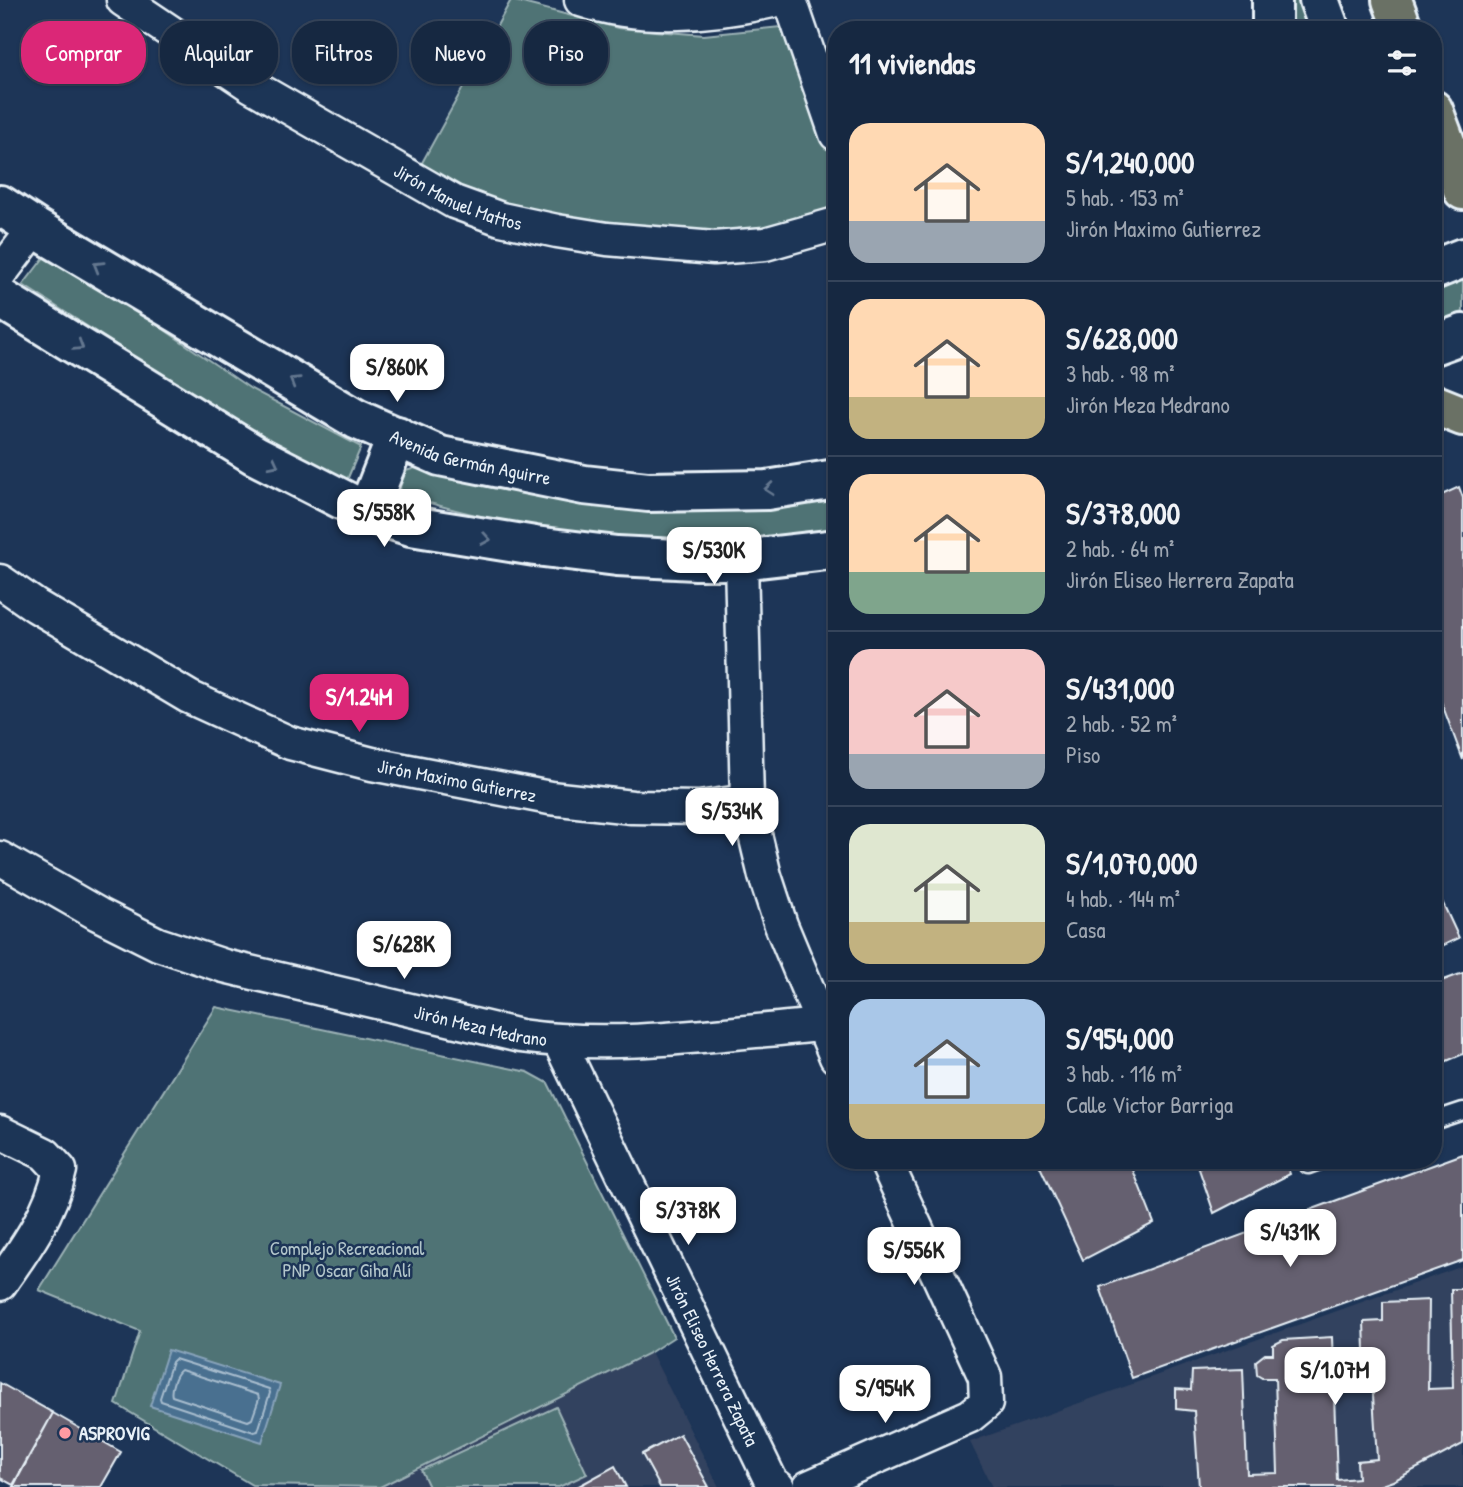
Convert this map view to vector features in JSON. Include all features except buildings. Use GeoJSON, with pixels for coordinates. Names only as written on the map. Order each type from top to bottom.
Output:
{"type":"FeatureCollection","features":[{"type":"Feature","properties":{"kind":"main road"},"geometry":{"type":"LineString","coordinates":[[1272,0],[1272,21]]}},
{"type":"Feature","properties":{"kind":"main road"},"geometry":{"type":"LineString","coordinates":[[1319,0],[1327,21]]}},
{"type":"Feature","properties":{"kind":"main road"},"geometry":{"type":"LineString","coordinates":[[1392,0],[1400,21]]}},
{"type":"Feature","properties":{"kind":"main road"},"geometry":{"type":"LineString","coordinates":[[1442,134],[1463,190]]}},
{"type":"Feature","properties":{"kind":"main road","name":"Avenida Germán Aguirre"},"geometry":{"type":"LineString","coordinates":[[0,205],[356,419],[440,456],[584,485],[648,492],[767,490],[828,480]]}},
{"type":"Feature","properties":{"kind":"main road"},"geometry":{"type":"LineString","coordinates":[[1442,266],[1463,258]]}},
{"type":"Feature","properties":{"kind":"main road"},"geometry":{"type":"LineString","coordinates":[[0,298],[255,455],[368,512],[411,526],[493,541],[617,556],[741,560],[828,550]]}},
{"type":"Feature","properties":{"kind":"main road"},"geometry":{"type":"LineString","coordinates":[[1442,342],[1463,334]]}},
{"type":"Feature","properties":{"kind":"main road"},"geometry":{"type":"LineString","coordinates":[[1442,408],[1463,416]]}},
{"type":"Feature","properties":{"kind":"main road"},"geometry":{"type":"LineString","coordinates":[[368,512],[397,436]]}},
{"type":"Feature","properties":{"kind":"street","name":"Jirón Manuel Mattos"},"geometry":{"type":"LineString","coordinates":[[124,0],[250,85],[454,202],[501,219],[607,239],[714,248],[765,244],[828,226]]}},
{"type":"Feature","properties":{"kind":"street"},"geometry":{"type":"LineString","coordinates":[[581,0],[633,10],[685,13],[715,12],[777,0]]}},
{"type":"Feature","properties":{"kind":"street"},"geometry":{"type":"LineString","coordinates":[[790,0],[828,111]]}},
{"type":"Feature","properties":{"kind":"street"},"geometry":{"type":"LineString","coordinates":[[0,274],[35,228]]}},
{"type":"Feature","properties":{"kind":"street"},"geometry":{"type":"LineString","coordinates":[[741,560],[747,801],[765,876],[781,925],[828,1039]]}},
{"type":"Feature","properties":{"kind":"street","name":"Jirón Maximo Gutierrez"},"geometry":{"type":"LineString","coordinates":[[0,581],[36,606],[189,697],[290,743],[372,764],[550,798],[632,807],[686,808],[747,801]]}},
{"type":"Feature","properties":{"kind":"street","name":"Jirón Meza Medrano"},"geometry":{"type":"LineString","coordinates":[[0,858],[98,914],[171,948],[224,966],[520,1036],[559,1041],[620,1041],[822,1025]]}},
{"type":"Feature","properties":{"kind":"street","name":"Jirón Eliseo Herrera Zapata"},"geometry":{"type":"LineString","coordinates":[[559,1041],[772,1483],[778,1487]]}},
{"type":"Feature","properties":{"kind":"street"},"geometry":{"type":"LineString","coordinates":[[0,1132],[45,1154],[60,1171],[55,1194],[28,1244],[0,1284]]}},
{"type":"Feature","properties":{"kind":"street"},"geometry":{"type":"LineString","coordinates":[[809,1487],[970,1416],[986,1403],[985,1377],[889,1169]]}},
{"type":"Feature","properties":{"kind":"lane"},"geometry":{"type":"LineString","coordinates":[[1442,1118],[1463,1111]]}},
{"type":"Feature","properties":{"kind":"shaded area"},"geometry":{"type":"Polygon","coordinates":[[[1463,1266],[1463,1487],[992,1487],[970,1442],[1463,1266]]]}},
{"type":"Feature","properties":{"kind":"shaded area"},"geometry":{"type":"Polygon","coordinates":[[[651,1352],[719,1487],[380,1487],[651,1352]]]}},
{"type":"Feature","properties":{"kind":"green space"},"geometry":{"type":"Polygon","coordinates":[[[511,0],[591,21],[524,21],[524,84],[608,84],[608,25],[704,35],[790,26],[828,142],[828,221],[719,238],[504,210],[418,170],[465,84],[510,84],[510,21],[500,21],[511,0]]]}},
{"type":"Feature","properties":{"kind":"green space"},"geometry":{"type":"Polygon","coordinates":[[[1287,0],[1302,0],[1310,21],[1287,21],[1287,0]]]}},
{"type":"Feature","properties":{"kind":"green space"},"geometry":{"type":"Polygon","coordinates":[[[49,251],[251,389],[361,447],[347,480],[236,422],[23,285],[49,251]]]}},
{"type":"Feature","properties":{"kind":"green space"},"geometry":{"type":"Polygon","coordinates":[[[1463,276],[1463,312],[1442,320],[1442,282],[1463,276]]]}},
{"type":"Feature","properties":{"kind":"green space"},"geometry":{"type":"Polygon","coordinates":[[[415,468],[494,488],[581,500],[828,497],[828,532],[706,540],[569,532],[485,517],[402,495],[400,487],[406,471],[415,468]]]}},
{"type":"Feature","properties":{"kind":"green space","name":"Complejo Recreacional PNP Oscar Giha Alí"},"geometry":{"type":"Polygon","coordinates":[[[216,1007],[528,1072],[548,1083],[674,1337],[651,1352],[380,1487],[252,1485],[116,1404],[140,1331],[39,1290],[216,1007]]]}},
{"type":"Feature","properties":{"kind":"green space"},"geometry":{"type":"Polygon","coordinates":[[[556,1407],[587,1474],[559,1487],[429,1487],[421,1470],[556,1407]]]}},
{"type":"Feature","properties":{"kind":"water"},"geometry":{"type":"Polygon","coordinates":[[[168,1350],[280,1385],[262,1442],[150,1406],[168,1350]]]}},
{"type":"Feature","properties":{"kind":"place","name":"ASPROVIG"},"geometry":{"type":"Point","coordinates":[65,1433]}}]}
